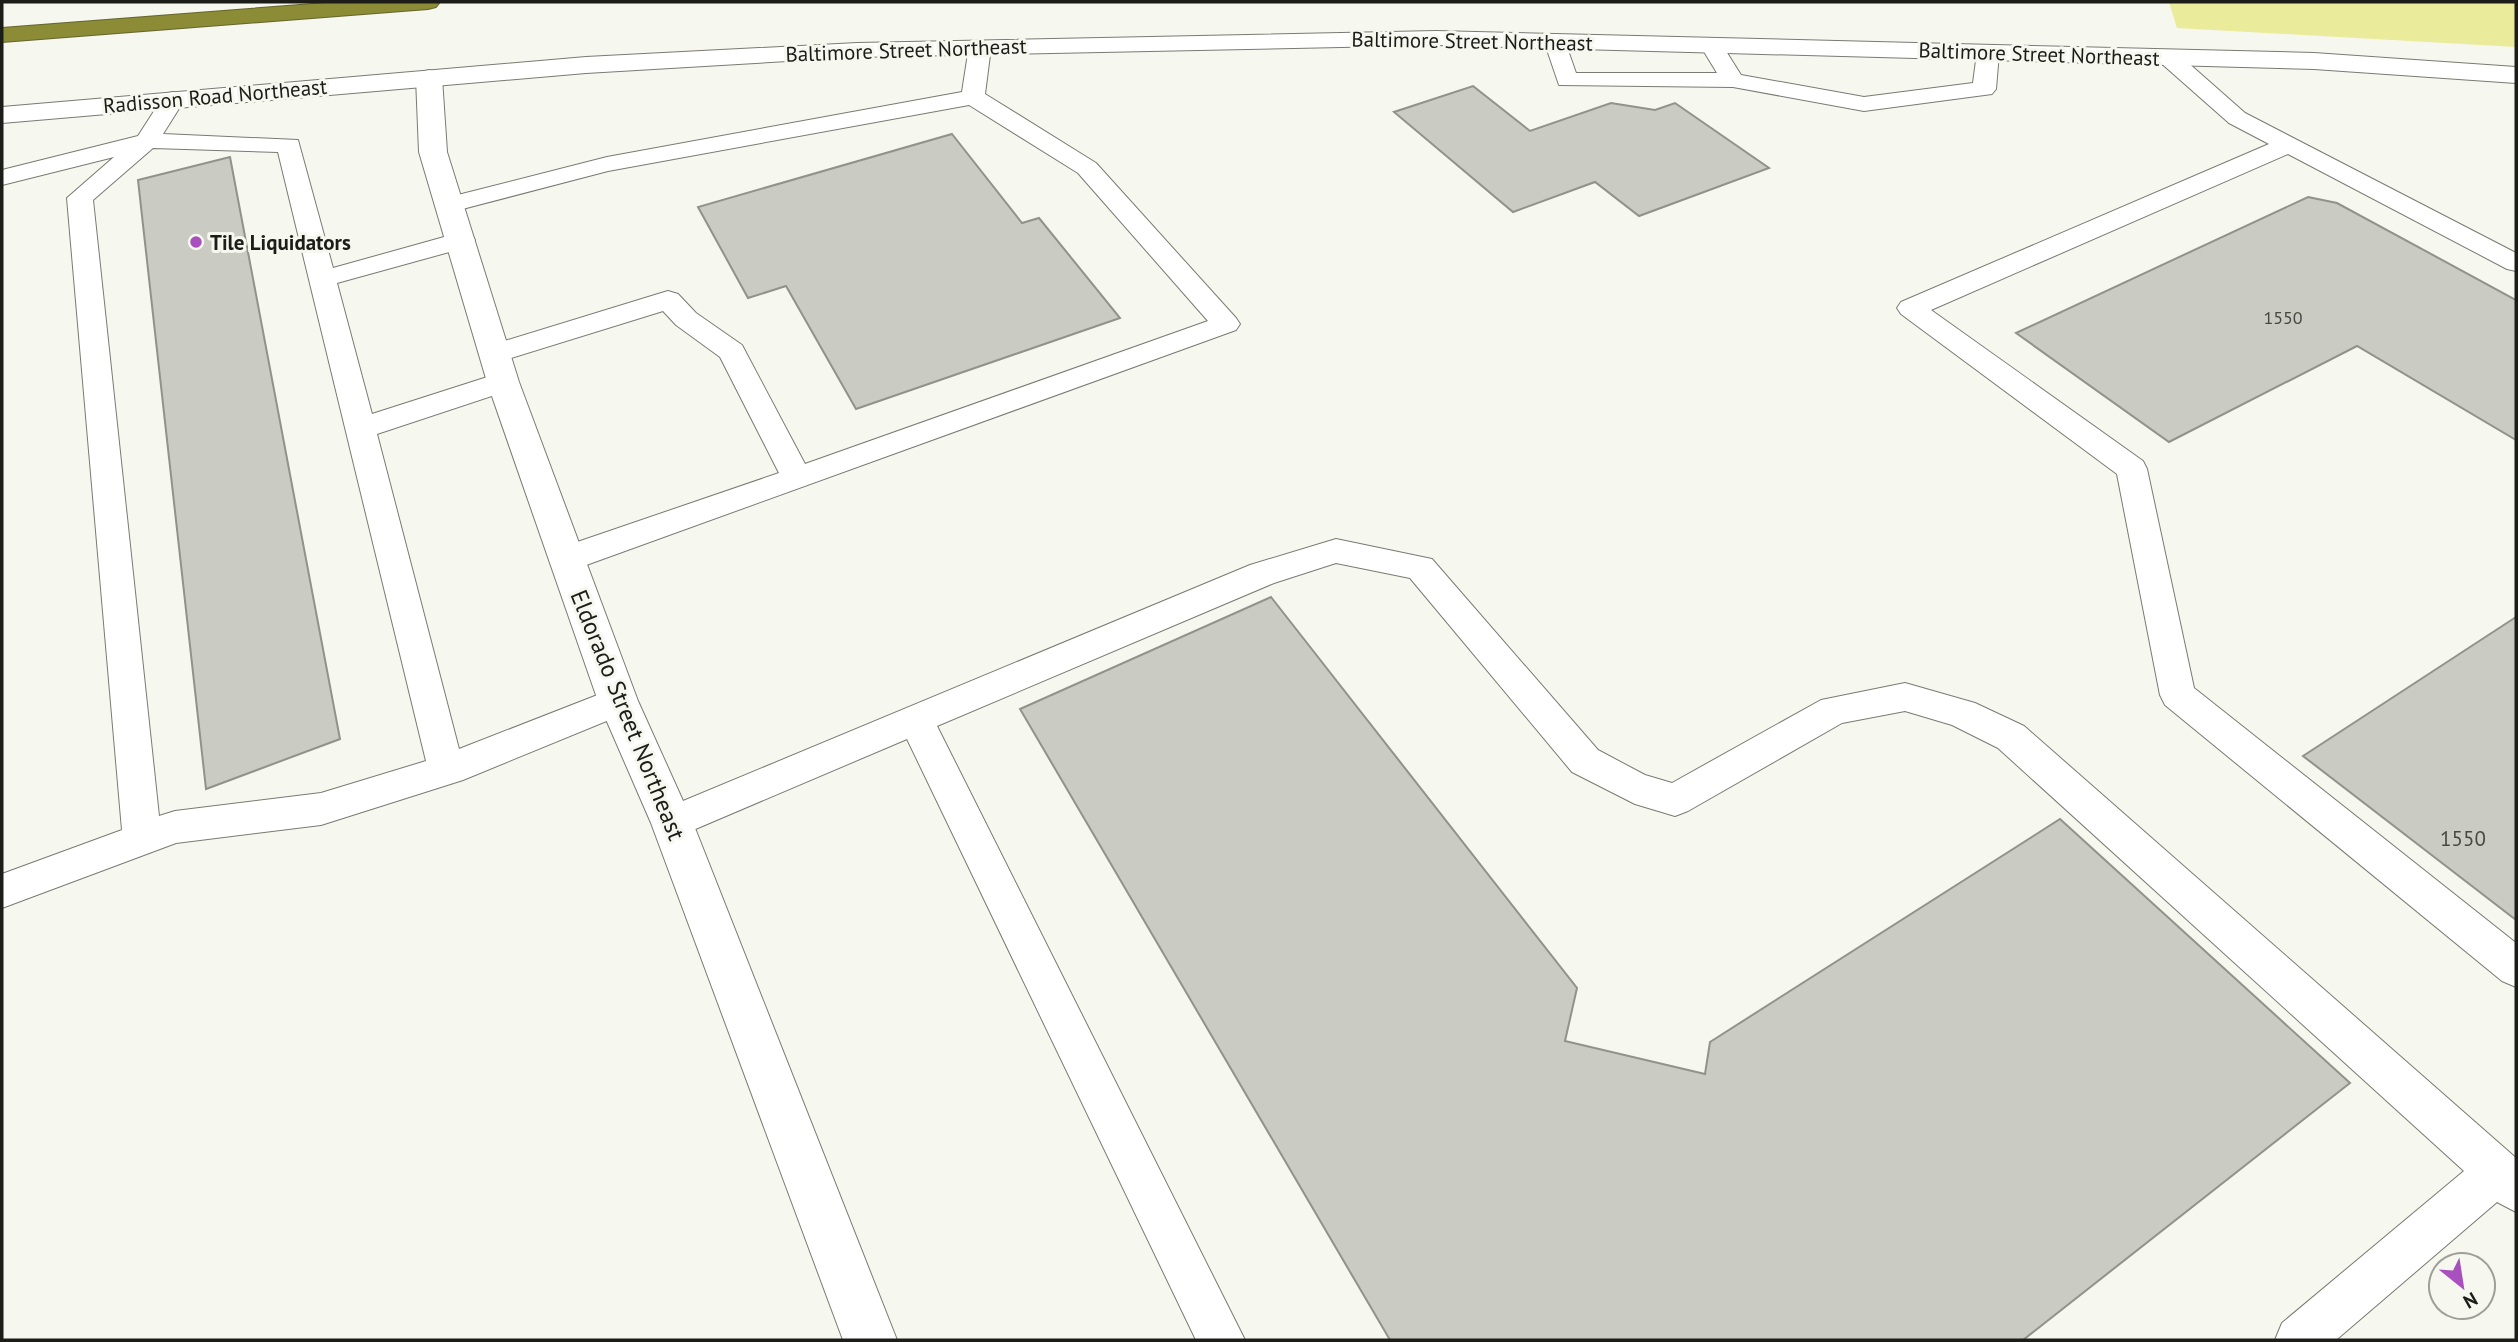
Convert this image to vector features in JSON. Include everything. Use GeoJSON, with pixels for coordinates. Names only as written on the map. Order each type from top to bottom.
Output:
{"type":"FeatureCollection","features":[{"type":"Feature","properties":{"kind":"highway"},"geometry":{"type":"LineString","coordinates":[[2,35],[428,2]]}},
{"type":"Feature","properties":{"kind":"street","name":"Baltimore Street Northeast"},"geometry":{"type":"LineString","coordinates":[[429,78],[586,65],[843,51],[1436,38],[2314,61],[2516,75]]}},
{"type":"Feature","properties":{"kind":"street","name":"Radisson Road Northeast"},"geometry":{"type":"LineString","coordinates":[[2,115],[429,78]]}},
{"type":"Feature","properties":{"kind":"street","name":"Eldorado Street Northeast"},"geometry":{"type":"LineString","coordinates":[[429,78],[433,152],[499,368],[618,701],[672,824],[870,1340]]}},
{"type":"Feature","properties":{"kind":"lane"},"geometry":{"type":"LineString","coordinates":[[1555,41],[1567,80],[1733,80],[1864,104],[1984,89],[1988,53]]}},
{"type":"Feature","properties":{"kind":"lane"},"geometry":{"type":"LineString","coordinates":[[1711,46],[1733,80]]}},
{"type":"Feature","properties":{"kind":"lane"},"geometry":{"type":"LineString","coordinates":[[973,97],[979,47]]}},
{"type":"Feature","properties":{"kind":"lane"},"geometry":{"type":"LineString","coordinates":[[2169,58],[2236,118],[2516,263]]}},
{"type":"Feature","properties":{"kind":"lane"},"geometry":{"type":"LineString","coordinates":[[323,279],[456,222],[607,164],[973,97],[1087,168],[1226,324],[566,559]]}},
{"type":"Feature","properties":{"kind":"lane"},"geometry":{"type":"LineString","coordinates":[[142,839],[80,198],[147,141],[173,99]]}},
{"type":"Feature","properties":{"kind":"lane"},"geometry":{"type":"LineString","coordinates":[[2,177],[147,141],[289,145],[446,769]]}},
{"type":"Feature","properties":{"kind":"lane"},"geometry":{"type":"LineString","coordinates":[[2289,145],[1911,307],[2132,469],[2178,695],[2516,968]]}},
{"type":"Feature","properties":{"kind":"lane"},"geometry":{"type":"LineString","coordinates":[[360,428],[668,300],[686,319],[732,352],[797,478]]}},
{"type":"Feature","properties":{"kind":"lane"},"geometry":{"type":"LineString","coordinates":[[672,824],[1262,574],[1336,551],[1420,568],[1585,761],[1635,788],[1675,800],[1834,710],[1905,697],[1962,713],[2011,737],[2507,1181],[2299,1340]]}},
{"type":"Feature","properties":{"kind":"lane"},"geometry":{"type":"LineString","coordinates":[[2,891],[176,827],[321,809],[446,769],[618,701]]}},
{"type":"Feature","properties":{"kind":"lane"},"geometry":{"type":"LineString","coordinates":[[916,719],[1221,1340]]}},
{"type":"Feature","properties":{"kind":"green space"},"geometry":{"type":"Polygon","coordinates":[[[2169,2],[2516,2],[2516,47],[2177,28],[2169,2]]]}},
{"type":"Feature","properties":{"kind":"building"},"geometry":{"type":"Polygon","coordinates":[[[1473,86],[1530,131],[1611,103],[1655,110],[1675,103],[1769,168],[1639,216],[1595,182],[1513,212],[1394,112],[1473,86]]]}},
{"type":"Feature","properties":{"kind":"building"},"geometry":{"type":"Polygon","coordinates":[[[952,134],[1022,223],[1039,218],[1120,318],[856,409],[786,286],[748,298],[698,207],[952,134]]]}},
{"type":"Feature","properties":{"kind":"building"},"geometry":{"type":"Polygon","coordinates":[[[230,157],[340,739],[206,789],[138,180],[230,157]]]}},
{"type":"Feature","properties":{"kind":"building"},"geometry":{"type":"Polygon","coordinates":[[[2308,197],[2337,203],[2516,300],[2516,440],[2357,346],[2169,442],[2016,333],[2308,197]]]}},
{"type":"Feature","properties":{"kind":"building"},"geometry":{"type":"Polygon","coordinates":[[[1271,597],[1577,988],[1565,1041],[1705,1074],[1710,1042],[2060,819],[2350,1083],[2023,1340],[1390,1340],[1020,709],[1271,597]]]}},
{"type":"Feature","properties":{"kind":"building"},"geometry":{"type":"Polygon","coordinates":[[[2516,617],[2516,920],[2303,756],[2516,617]]]}},
{"type":"Feature","properties":{"kind":"place","name":"Tile Liquidators"},"geometry":{"type":"Point","coordinates":[196,242]}}]}
